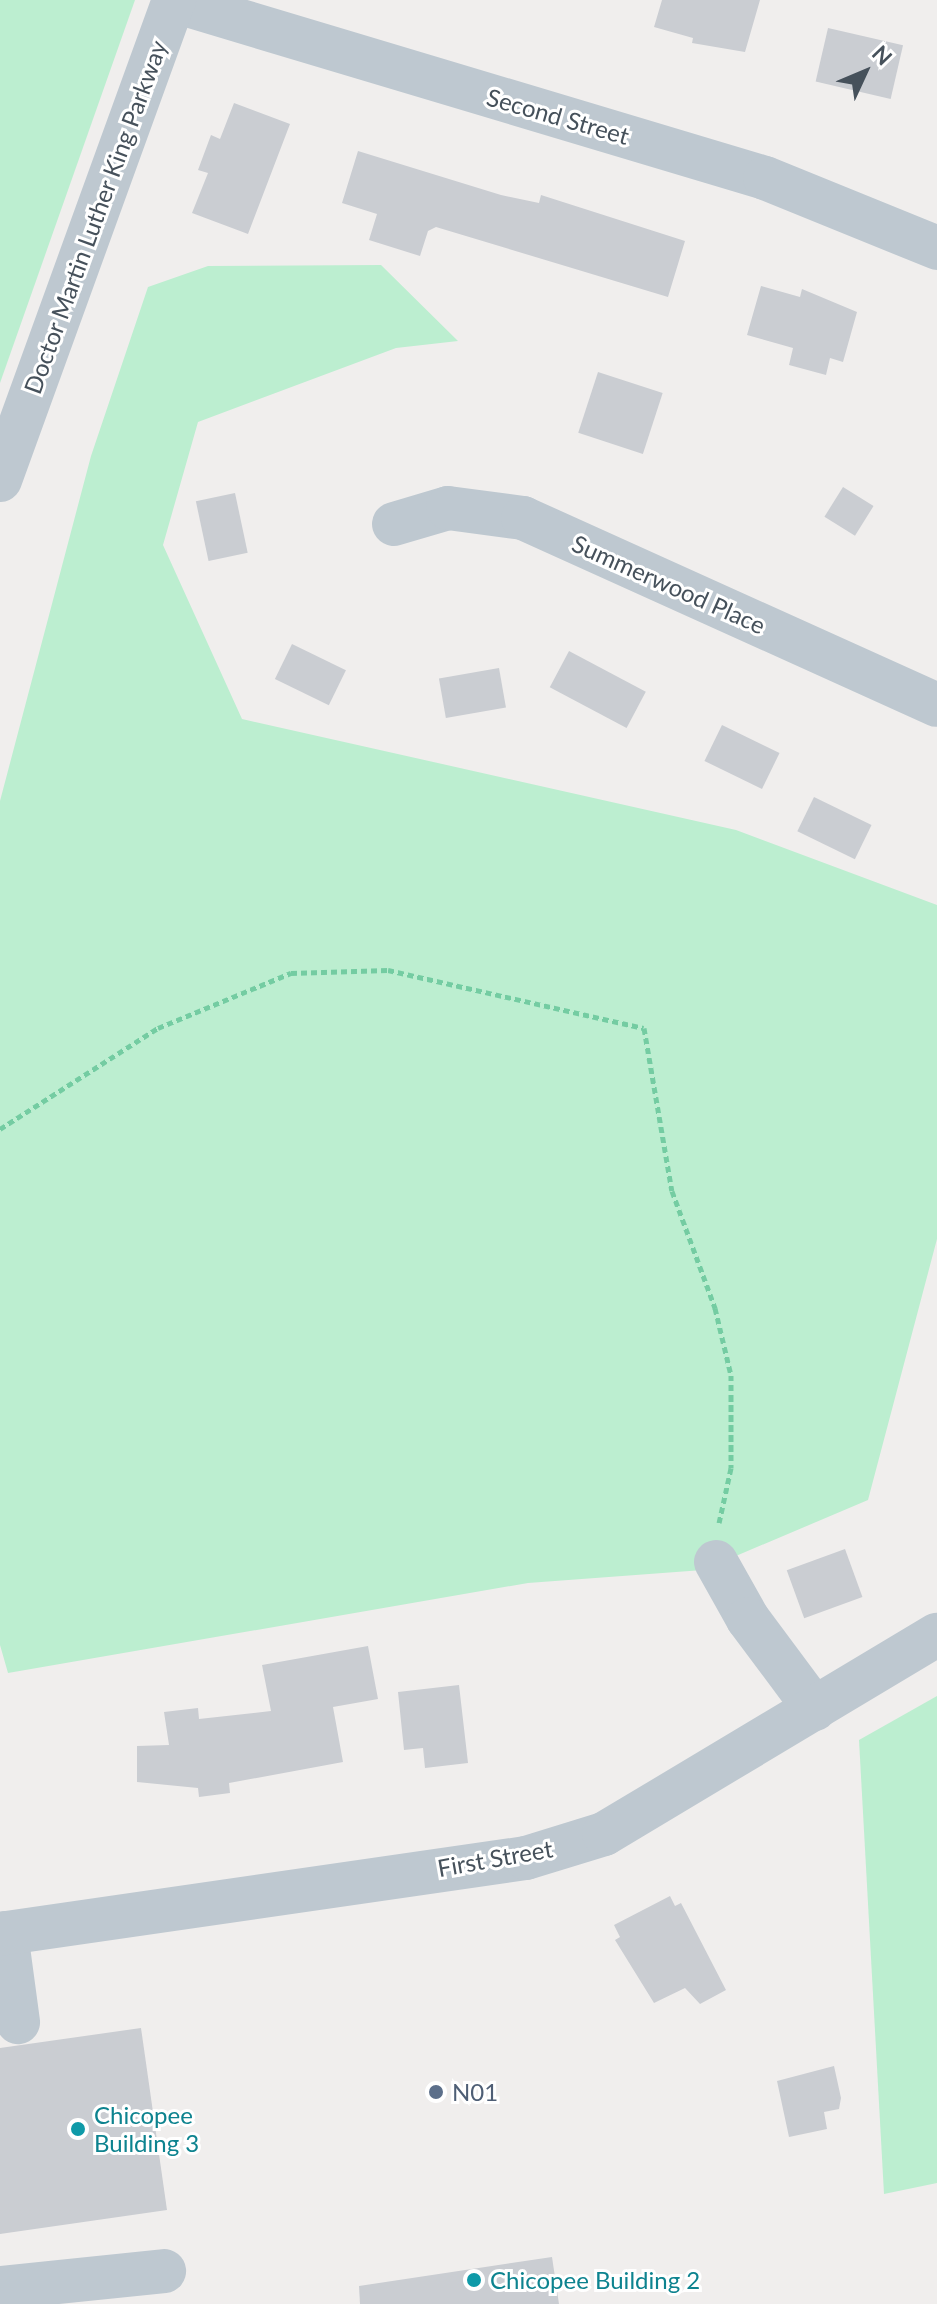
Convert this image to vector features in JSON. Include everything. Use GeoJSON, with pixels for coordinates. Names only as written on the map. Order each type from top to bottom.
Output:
{"type":"FeatureCollection","features":[{"type":"Feature","properties":{"kind":"street","name":"Second Street"},"geometry":{"type":"LineString","coordinates":[[174,1],[765,178],[937,248]]}},
{"type":"Feature","properties":{"kind":"street","name":"Doctor Martin Luther King Parkway"},"geometry":{"type":"LineString","coordinates":[[0,480],[174,1]]}},
{"type":"Feature","properties":{"kind":"street","name":"Summerwood Place"},"geometry":{"type":"LineString","coordinates":[[394,524],[448,508],[523,518],[937,705]]}},
{"type":"Feature","properties":{"kind":"street"},"geometry":{"type":"LineString","coordinates":[[716,1562],[748,1619],[815,1709]]}},
{"type":"Feature","properties":{"kind":"street","name":"First Street"},"geometry":{"type":"LineString","coordinates":[[3,1934],[526,1858],[604,1834],[937,1635]]}},
{"type":"Feature","properties":{"kind":"street"},"geometry":{"type":"LineString","coordinates":[[3,1934],[18,2022]]}},
{"type":"Feature","properties":{"kind":"street"},"geometry":{"type":"LineString","coordinates":[[0,2288],[164,2271]]}},
{"type":"Feature","properties":{"kind":"path"},"geometry":{"type":"LineString","coordinates":[[0,1129],[158,1028],[278,978],[388,970],[644,1028],[672,1191],[715,1308],[731,1375],[731,1468],[716,1562]]}},
{"type":"Feature","properties":{"kind":"green space"},"geometry":{"type":"Polygon","coordinates":[[[0,0],[135,0],[0,383],[0,0]]]}},
{"type":"Feature","properties":{"kind":"green space"},"geometry":{"type":"Polygon","coordinates":[[[381,265],[458,341],[396,348],[198,422],[163,545],[242,719],[736,830],[937,905],[937,1239],[868,1500],[703,1570],[528,1583],[8,1673],[0,1645],[0,801],[91,456],[148,287],[208,266],[381,265]]]}},
{"type":"Feature","properties":{"kind":"green space"},"geometry":{"type":"Polygon","coordinates":[[[937,1696],[937,2183],[884,2194],[859,1740],[937,1696]]]}},
{"type":"Feature","properties":{"kind":"building"},"geometry":{"type":"Polygon","coordinates":[[[662,0],[760,0],[745,52],[692,43],[693,38],[654,27],[662,0]]]}},
{"type":"Feature","properties":{"kind":"building"},"geometry":{"type":"Polygon","coordinates":[[[828,28],[903,45],[891,99],[816,82],[828,28]]]}},
{"type":"Feature","properties":{"kind":"building"},"geometry":{"type":"Polygon","coordinates":[[[234,103],[290,124],[248,234],[192,213],[208,173],[198,170],[211,135],[220,139],[234,103]]]}},
{"type":"Feature","properties":{"kind":"building"},"geometry":{"type":"Polygon","coordinates":[[[358,151],[501,195],[539,203],[541,195],[685,241],[668,297],[436,227],[428,231],[420,256],[369,240],[377,214],[342,203],[358,151]]]}},
{"type":"Feature","properties":{"kind":"building"},"geometry":{"type":"Polygon","coordinates":[[[761,286],[800,297],[802,289],[857,312],[843,362],[830,358],[826,375],[789,365],[793,348],[747,335],[761,286]]]}},
{"type":"Feature","properties":{"kind":"building"},"geometry":{"type":"Polygon","coordinates":[[[598,372],[663,393],[643,454],[578,433],[598,372]]]}},
{"type":"Feature","properties":{"kind":"building"},"geometry":{"type":"Polygon","coordinates":[[[843,487],[874,506],[855,536],[824,517],[843,487]]]}},
{"type":"Feature","properties":{"kind":"building"},"geometry":{"type":"Polygon","coordinates":[[[235,493],[248,553],[209,561],[196,501],[235,493]]]}},
{"type":"Feature","properties":{"kind":"building"},"geometry":{"type":"Polygon","coordinates":[[[292,644],[346,670],[329,705],[275,679],[292,644]]]}},
{"type":"Feature","properties":{"kind":"building"},"geometry":{"type":"Polygon","coordinates":[[[569,651],[646,692],[627,728],[550,687],[569,651]]]}},
{"type":"Feature","properties":{"kind":"building"},"geometry":{"type":"Polygon","coordinates":[[[499,668],[506,707],[446,718],[439,679],[499,668]]]}},
{"type":"Feature","properties":{"kind":"building"},"geometry":{"type":"Polygon","coordinates":[[[722,725],[780,753],[762,789],[704,761],[722,725]]]}},
{"type":"Feature","properties":{"kind":"building"},"geometry":{"type":"Polygon","coordinates":[[[814,797],[872,825],[855,859],[797,831],[814,797]]]}},
{"type":"Feature","properties":{"kind":"building"},"geometry":{"type":"Polygon","coordinates":[[[845,1549],[862,1597],[804,1618],[787,1570],[845,1549]]]}},
{"type":"Feature","properties":{"kind":"building"},"geometry":{"type":"Polygon","coordinates":[[[368,1646],[378,1699],[333,1707],[343,1762],[229,1783],[230,1793],[199,1797],[198,1788],[137,1782],[137,1746],[169,1745],[164,1712],[198,1708],[199,1719],[271,1711],[262,1665],[368,1646]]]}},
{"type":"Feature","properties":{"kind":"building"},"geometry":{"type":"Polygon","coordinates":[[[459,1685],[468,1763],[425,1768],[423,1748],[404,1750],[398,1692],[459,1685]]]}},
{"type":"Feature","properties":{"kind":"building"},"geometry":{"type":"Polygon","coordinates":[[[670,1896],[675,1906],[681,1903],[726,1990],[700,2004],[685,1988],[654,2003],[615,1940],[620,1937],[614,1925],[670,1896]]]}},
{"type":"Feature","properties":{"kind":"building","name":"Chicopee Building 3"},"geometry":{"type":"Polygon","coordinates":[[[141,2028],[167,2210],[0,2234],[0,2048],[141,2028]]]}},
{"type":"Feature","properties":{"kind":"building"},"geometry":{"type":"Polygon","coordinates":[[[834,2066],[841,2098],[839,2109],[824,2112],[827,2129],[789,2137],[777,2081],[834,2066]]]}},
{"type":"Feature","properties":{"kind":"building","name":"Chicopee Building 2"},"geometry":{"type":"Polygon","coordinates":[[[552,2257],[559,2304],[360,2304],[359,2286],[552,2257]]]}},
{"type":"Feature","properties":{"kind":"place","name":"N01"},"geometry":{"type":"Point","coordinates":[436,2092]}},
{"type":"Feature","properties":{"kind":"place","name":"Chicopee Building 3"},"geometry":{"type":"Point","coordinates":[78,2129]}},
{"type":"Feature","properties":{"kind":"place","name":"Chicopee Building 2"},"geometry":{"type":"Point","coordinates":[474,2280]}}]}
